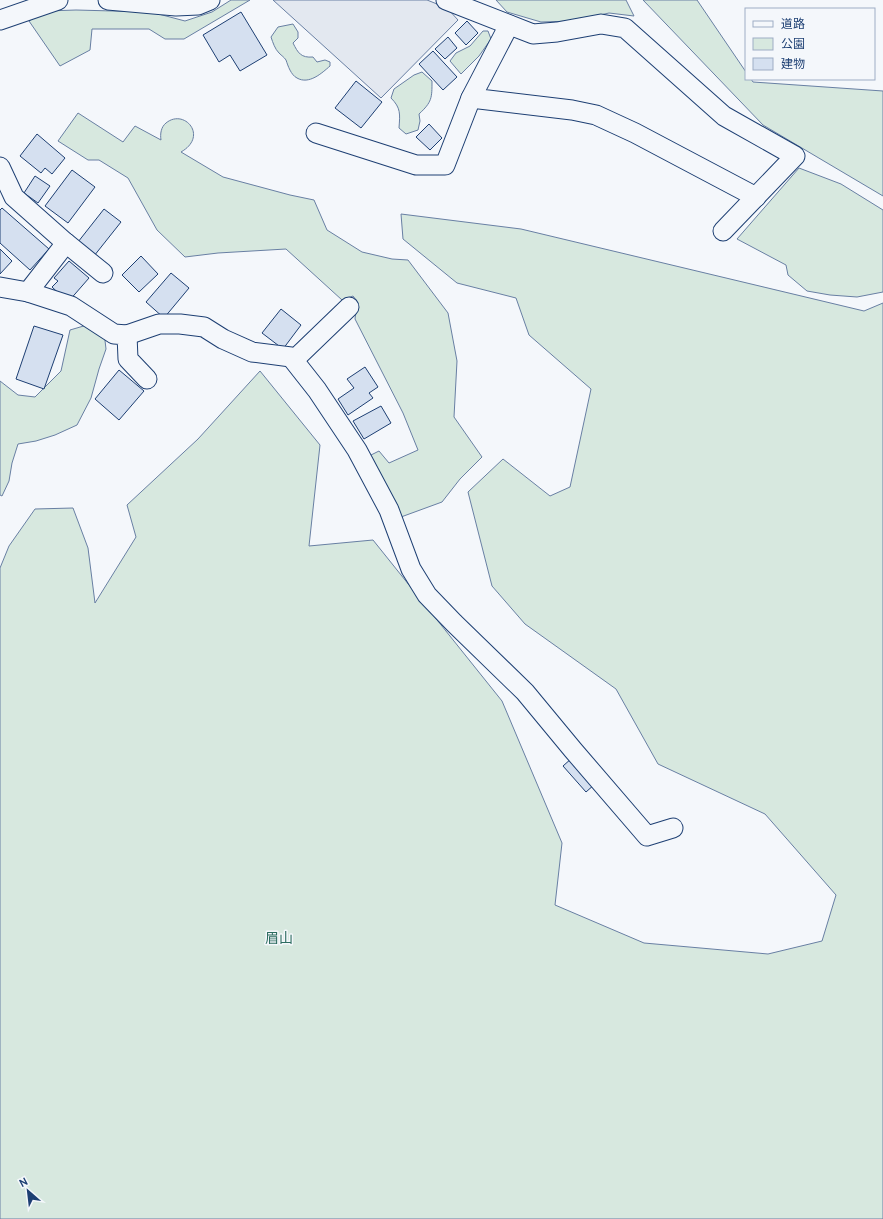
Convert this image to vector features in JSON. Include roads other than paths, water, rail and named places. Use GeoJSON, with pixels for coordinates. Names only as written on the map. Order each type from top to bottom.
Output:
{"type":"FeatureCollection","features":[{"type":"Feature","properties":{"kind":"street"},"geometry":{"type":"LineString","coordinates":[[0,20],[58,0]]}},
{"type":"Feature","properties":{"kind":"street"},"geometry":{"type":"LineString","coordinates":[[108,0],[176,6],[198,6],[210,0]]}},
{"type":"Feature","properties":{"kind":"street"},"geometry":{"type":"LineString","coordinates":[[456,2],[533,34],[557,32],[601,24],[625,28],[724,116],[795,156],[723,231]]}},
{"type":"Feature","properties":{"kind":"street"},"geometry":{"type":"LineString","coordinates":[[316,133],[416,165],[445,165],[471,98],[509,25]]}},
{"type":"Feature","properties":{"kind":"street"},"geometry":{"type":"LineString","coordinates":[[471,98],[572,110],[596,115],[636,133],[756,197]]}},
{"type":"Feature","properties":{"kind":"street"},"geometry":{"type":"LineString","coordinates":[[0,167],[14,197],[66,243],[103,273]]}},
{"type":"Feature","properties":{"kind":"street"},"geometry":{"type":"LineString","coordinates":[[28,292],[66,243]]}},
{"type":"Feature","properties":{"kind":"street"},"geometry":{"type":"LineString","coordinates":[[0,287],[28,292],[71,306],[114,334],[127,335],[158,324],[180,324],[204,327],[223,339],[252,352],[291,357],[317,390],[357,450],[389,510],[411,570],[427,595],[525,692],[647,836],[673,828]]}},
{"type":"Feature","properties":{"kind":"street"},"geometry":{"type":"LineString","coordinates":[[294,360],[349,307]]}},
{"type":"Feature","properties":{"kind":"street"},"geometry":{"type":"LineString","coordinates":[[127,335],[128,358],[147,379]]}},
{"type":"Feature","properties":{"kind":"park label","name":"眉山"},"geometry":{"type":"Point","coordinates":[279,938]}}]}
